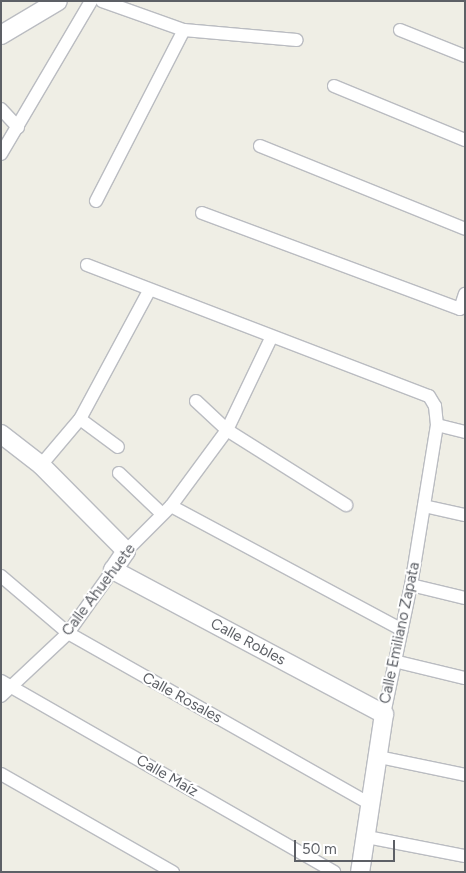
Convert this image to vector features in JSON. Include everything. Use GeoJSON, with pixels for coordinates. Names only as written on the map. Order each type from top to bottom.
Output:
{"type":"FeatureCollection","features":[{"type":"Feature","properties":{"kind":"main road"},"geometry":{"type":"LineString","coordinates":[[1,35],[58,1]]}},
{"type":"Feature","properties":{"kind":"main road"},"geometry":{"type":"LineString","coordinates":[[1,434],[41,465],[126,551]]}},
{"type":"Feature","properties":{"kind":"main road","name":"Calle Ahuehuete"},"geometry":{"type":"LineString","coordinates":[[113,570],[126,551]]}},
{"type":"Feature","properties":{"kind":"main road","name":"Calle Robles"},"geometry":{"type":"LineString","coordinates":[[113,570],[384,714]]}},
{"type":"Feature","properties":{"kind":"main road","name":"Calle Emiliano Zapata"},"geometry":{"type":"LineString","coordinates":[[360,872],[372,805],[384,714]]}},
{"type":"Feature","properties":{"kind":"street"},"geometry":{"type":"LineString","coordinates":[[1,154],[91,1]]}},
{"type":"Feature","properties":{"kind":"street"},"geometry":{"type":"LineString","coordinates":[[102,1],[184,30],[297,40]]}},
{"type":"Feature","properties":{"kind":"street"},"geometry":{"type":"LineString","coordinates":[[96,201],[184,30]]}},
{"type":"Feature","properties":{"kind":"street"},"geometry":{"type":"LineString","coordinates":[[400,30],[465,56]]}},
{"type":"Feature","properties":{"kind":"street"},"geometry":{"type":"LineString","coordinates":[[334,86],[465,140]]}},
{"type":"Feature","properties":{"kind":"street"},"geometry":{"type":"LineString","coordinates":[[1,109],[18,127]]}},
{"type":"Feature","properties":{"kind":"street"},"geometry":{"type":"LineString","coordinates":[[260,146],[465,229]]}},
{"type":"Feature","properties":{"kind":"street"},"geometry":{"type":"LineString","coordinates":[[202,213],[460,309],[465,294]]}},
{"type":"Feature","properties":{"kind":"street"},"geometry":{"type":"LineString","coordinates":[[87,265],[271,338]]}},
{"type":"Feature","properties":{"kind":"street"},"geometry":{"type":"LineString","coordinates":[[41,465],[80,419],[149,291]]}},
{"type":"Feature","properties":{"kind":"street","name":"Calle Emiliano Zapata"},"geometry":{"type":"LineString","coordinates":[[271,338],[429,396],[435,406],[437,425],[411,585],[384,714]]}},
{"type":"Feature","properties":{"kind":"street","name":"Calle Ahuehuete"},"geometry":{"type":"LineString","coordinates":[[126,551],[166,510],[227,430],[271,338]]}},
{"type":"Feature","properties":{"kind":"street"},"geometry":{"type":"LineString","coordinates":[[196,401],[227,430],[346,505]]}},
{"type":"Feature","properties":{"kind":"street"},"geometry":{"type":"LineString","coordinates":[[80,419],[118,447]]}},
{"type":"Feature","properties":{"kind":"street"},"geometry":{"type":"LineString","coordinates":[[437,425],[465,432]]}},
{"type":"Feature","properties":{"kind":"street"},"geometry":{"type":"LineString","coordinates":[[119,473],[166,510],[402,630]]}},
{"type":"Feature","properties":{"kind":"street"},"geometry":{"type":"LineString","coordinates":[[424,506],[465,515]]}},
{"type":"Feature","properties":{"kind":"street","name":"Calle Ahuehuete"},"geometry":{"type":"LineString","coordinates":[[1,696],[14,688],[68,634],[113,570]]}},
{"type":"Feature","properties":{"kind":"street","name":"Calle Rosales"},"geometry":{"type":"LineString","coordinates":[[1,576],[68,634],[372,805]]}},
{"type":"Feature","properties":{"kind":"street"},"geometry":{"type":"LineString","coordinates":[[411,585],[465,598]]}},
{"type":"Feature","properties":{"kind":"street"},"geometry":{"type":"LineString","coordinates":[[394,661],[465,678]]}},
{"type":"Feature","properties":{"kind":"street","name":"Calle Maíz"},"geometry":{"type":"LineString","coordinates":[[1,681],[334,872]]}},
{"type":"Feature","properties":{"kind":"street"},"geometry":{"type":"LineString","coordinates":[[379,757],[465,774]]}},
{"type":"Feature","properties":{"kind":"street"},"geometry":{"type":"LineString","coordinates":[[1,774],[173,872]]}},
{"type":"Feature","properties":{"kind":"street"},"geometry":{"type":"LineString","coordinates":[[366,837],[465,856]]}}]}
